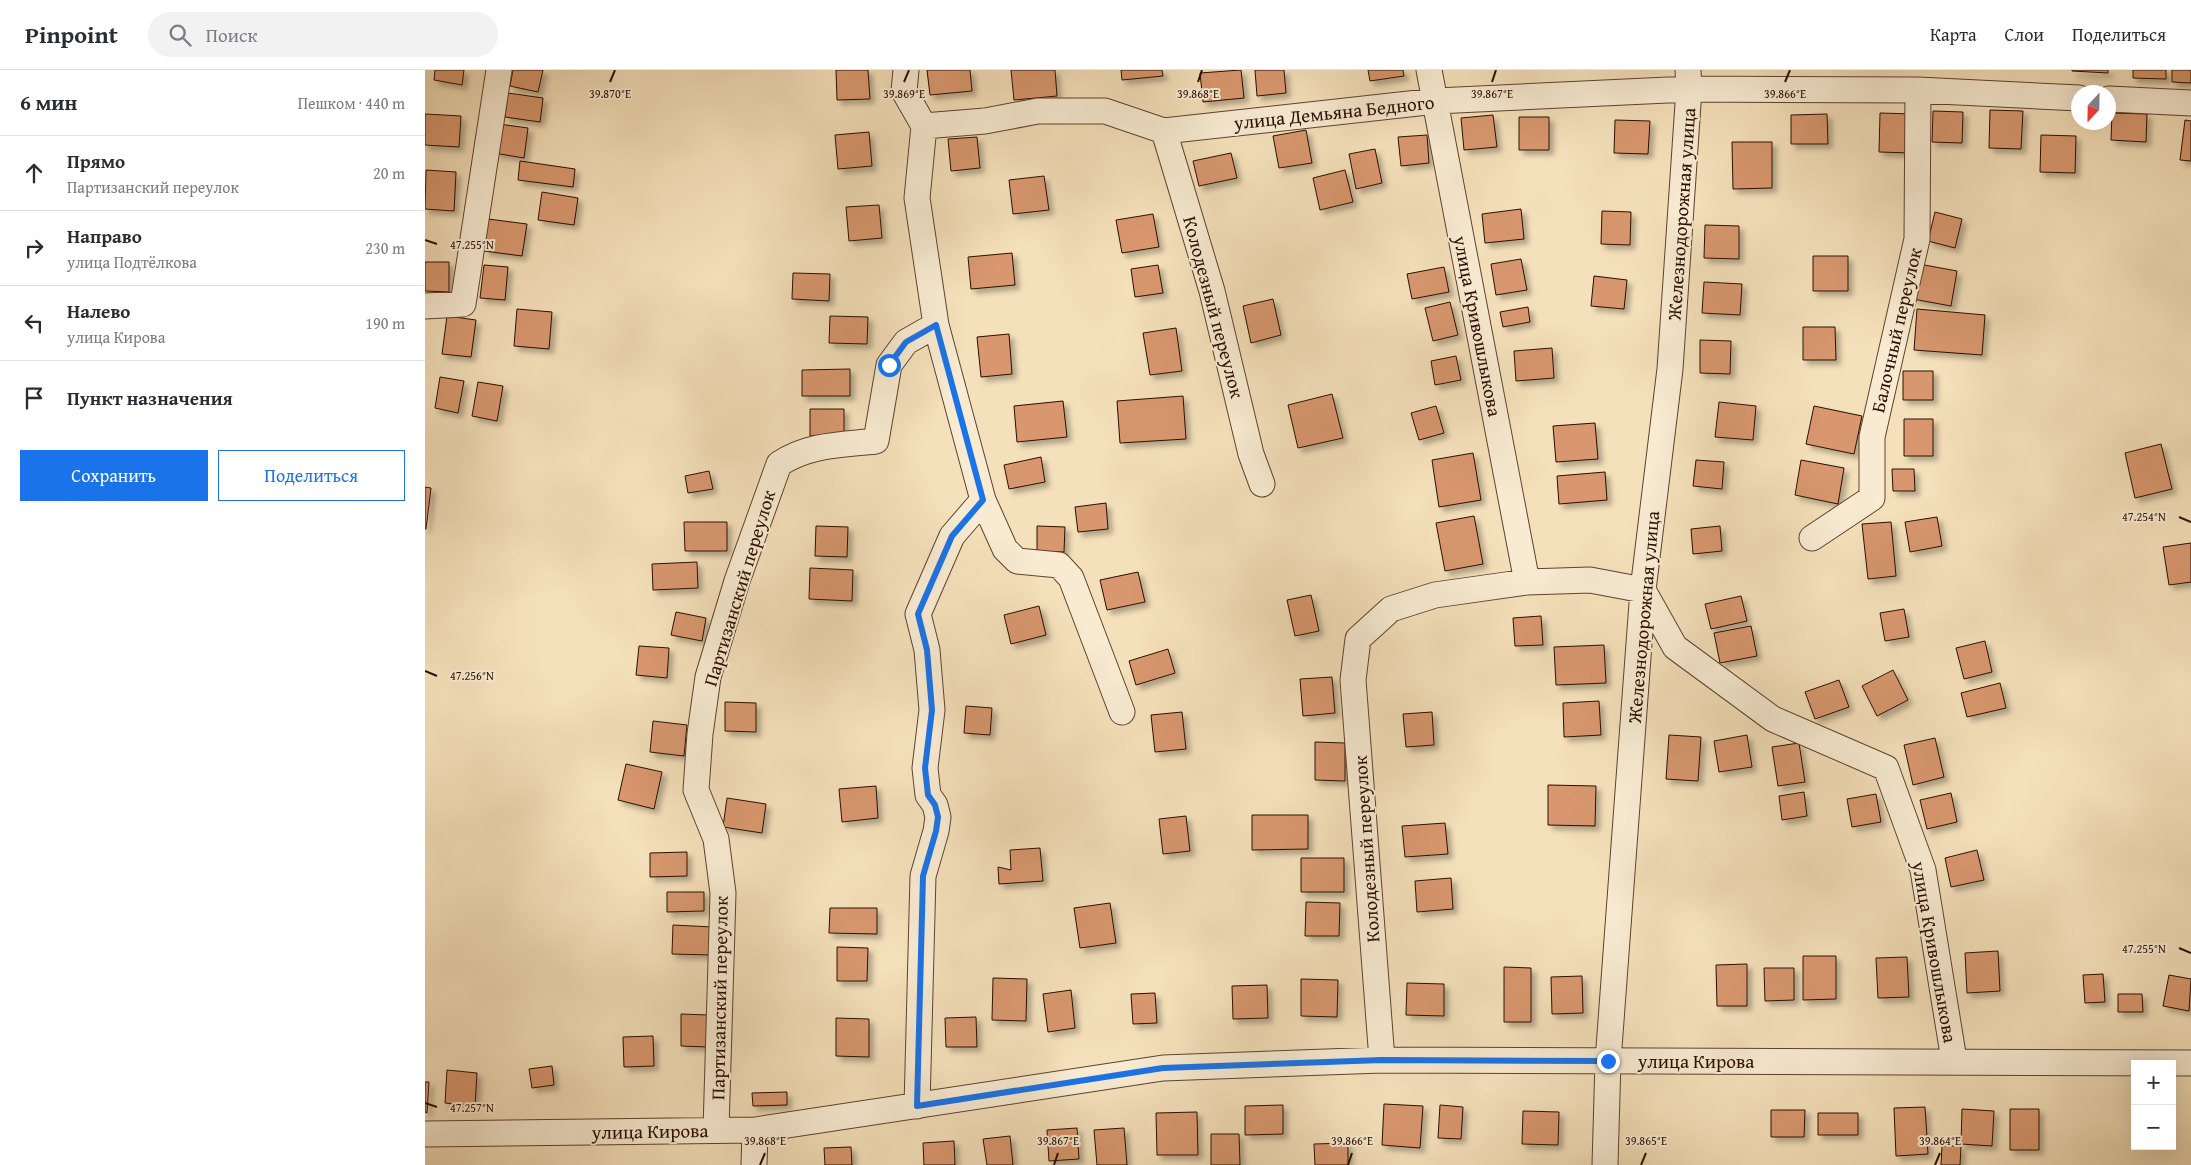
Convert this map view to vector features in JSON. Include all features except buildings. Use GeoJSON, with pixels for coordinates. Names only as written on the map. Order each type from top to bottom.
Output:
{"type":"FeatureCollection","features":[{"type":"Feature","properties":{"kind":"street"},"geometry":{"type":"LineString","coordinates":[[425,306],[463,304],[499,70]]}},
{"type":"Feature","properties":{"kind":"street"},"geometry":{"type":"LineString","coordinates":[[906,70],[904,91],[924,126],[917,198],[936,325],[983,500],[1005,549],[1017,561],[1059,565],[1071,578],[1122,712]]}},
{"type":"Feature","properties":{"kind":"street","name":"улица Кривошлыкова"},"geometry":{"type":"LineString","coordinates":[[1429,70],[1527,582]]}},
{"type":"Feature","properties":{"kind":"street","name":"улица Демьяна Бедного"},"geometry":{"type":"LineString","coordinates":[[924,126],[985,121],[1038,112],[1105,111],[1164,131],[1436,101],[1688,80],[2071,98]]}},
{"type":"Feature","properties":{"kind":"street","name":"Железнодорожная улица"},"geometry":{"type":"LineString","coordinates":[[1605,1165],[1608,1061],[1643,590],[1670,369],[1688,80]]}},
{"type":"Feature","properties":{"kind":"street","name":"Балочный переулок"},"geometry":{"type":"LineString","coordinates":[[1812,538],[1872,498],[1872,437],[1917,239],[1918,90]]}},
{"type":"Feature","properties":{"kind":"street"},"geometry":{"type":"LineString","coordinates":[[2116,99],[2191,103]]}},
{"type":"Feature","properties":{"kind":"street","name":"Колодезный переулок"},"geometry":{"type":"LineString","coordinates":[[1164,131],[1212,291],[1251,454],[1262,484]]}},
{"type":"Feature","properties":{"kind":"street","name":"Партизанский переулок"},"geometry":{"type":"LineString","coordinates":[[716,1130],[723,893],[716,839],[696,790],[708,677],[737,581],[779,464],[796,453],[816,447],[876,441],[889,365],[906,342],[936,325]]}},
{"type":"Feature","properties":{"kind":"street"},"geometry":{"type":"LineString","coordinates":[[917,1106],[923,876],[936,831],[938,817],[935,805],[928,795],[925,768],[932,710],[927,650],[918,614],[952,536],[983,500]]}},
{"type":"Feature","properties":{"kind":"street"},"geometry":{"type":"LineString","coordinates":[[1527,582],[1590,580],[1643,590]]}},
{"type":"Feature","properties":{"kind":"street","name":"Колодезный переулок"},"geometry":{"type":"LineString","coordinates":[[1382,1060],[1353,680],[1359,639],[1391,609],[1435,595],[1527,582]]}},
{"type":"Feature","properties":{"kind":"street","name":"улица Кривошлыкова"},"geometry":{"type":"LineString","coordinates":[[1643,590],[1675,647],[1773,719],[1886,768],[1923,870],[1954,1060]]}},
{"type":"Feature","properties":{"kind":"street","name":"улица Кирова"},"geometry":{"type":"LineString","coordinates":[[425,1134],[755,1130],[1163,1068],[1382,1060],[1954,1060],[2191,1063]]}},
{"type":"Feature","properties":{"kind":"street"},"geometry":{"type":"LineString","coordinates":[[754,1165],[755,1130]]}},
{"type":"Feature","properties":{"kind":"route"},"geometry":{"type":"LineString","coordinates":[[889,365],[906,342],[936,325],[983,500],[952,536],[918,614],[921,634],[927,650],[932,710],[925,768],[928,795],[935,805],[938,817],[936,831],[923,876],[917,1106],[1163,1068],[1382,1060],[1608,1061]]}}]}
